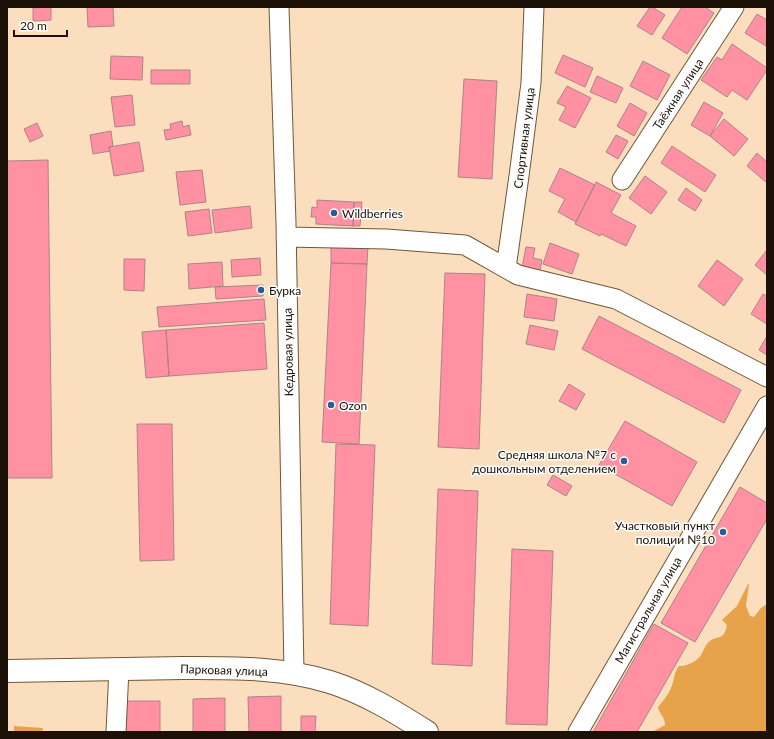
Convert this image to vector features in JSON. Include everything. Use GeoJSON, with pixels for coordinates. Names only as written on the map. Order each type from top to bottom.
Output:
{"type":"FeatureCollection","features":[{"type":"Feature","properties":{"kind":"street","name":"Кедровая улица"},"geometry":{"type":"LineString","coordinates":[[279,7],[286,237],[294,673]]}},
{"type":"Feature","properties":{"kind":"street","name":"Спортивная улица"},"geometry":{"type":"LineString","coordinates":[[506,268],[520,176],[530,83],[534,7]]}},
{"type":"Feature","properties":{"kind":"street","name":"Таёжная улица"},"geometry":{"type":"LineString","coordinates":[[622,180],[734,7]]}},
{"type":"Feature","properties":{"kind":"street"},"geometry":{"type":"LineString","coordinates":[[286,237],[386,239],[465,245],[518,275],[616,299],[767,377]]}},
{"type":"Feature","properties":{"kind":"street","name":"Магистральная улица"},"geometry":{"type":"LineString","coordinates":[[578,732],[767,406]]}},
{"type":"Feature","properties":{"kind":"street","name":"Парковая улица"},"geometry":{"type":"LineString","coordinates":[[7,671],[217,668],[294,673],[330,682],[355,691],[427,732]]}},
{"type":"Feature","properties":{"kind":"street"},"geometry":{"type":"LineString","coordinates":[[116,732],[119,669]]}},
{"type":"Feature","properties":{"kind":"shaded area"},"geometry":{"type":"Polygon","coordinates":[[[748,584],[746,606],[750,616],[754,617],[761,608],[767,604],[767,732],[652,732],[665,725],[664,719],[658,707],[670,690],[677,669],[679,666],[688,665],[697,659],[708,643],[713,639],[722,636],[727,625],[722,620],[737,606],[748,584]]]}},
{"type":"Feature","properties":{"kind":"shaded area"},"geometry":{"type":"Polygon","coordinates":[[[14,726],[43,728],[42,732],[14,732],[14,726]]]}},
{"type":"Feature","properties":{"kind":"building"},"geometry":{"type":"Polygon","coordinates":[[[51,7],[51,20],[33,21],[33,8],[51,7]]]}},
{"type":"Feature","properties":{"kind":"building"},"geometry":{"type":"Polygon","coordinates":[[[87,7],[113,7],[114,26],[88,27],[87,7]]]}},
{"type":"Feature","properties":{"kind":"building"},"geometry":{"type":"Polygon","coordinates":[[[650,7],[665,15],[652,35],[637,26],[650,7]]]}},
{"type":"Feature","properties":{"kind":"building"},"geometry":{"type":"Polygon","coordinates":[[[682,7],[705,7],[714,13],[687,54],[662,38],[682,7]]]}},
{"type":"Feature","properties":{"kind":"building"},"geometry":{"type":"Polygon","coordinates":[[[757,14],[767,20],[766,46],[745,33],[757,14]]]}},
{"type":"Feature","properties":{"kind":"building"},"geometry":{"type":"Polygon","coordinates":[[[732,44],[767,68],[747,100],[732,90],[727,97],[701,80],[717,57],[722,60],[732,44]]]}},
{"type":"Feature","properties":{"kind":"building"},"geometry":{"type":"Polygon","coordinates":[[[563,55],[593,68],[585,87],[555,73],[563,55]]]}},
{"type":"Feature","properties":{"kind":"building"},"geometry":{"type":"Polygon","coordinates":[[[111,56],[143,57],[142,80],[110,79],[111,56]]]}},
{"type":"Feature","properties":{"kind":"building"},"geometry":{"type":"Polygon","coordinates":[[[643,61],[670,75],[657,100],[630,86],[643,61]]]}},
{"type":"Feature","properties":{"kind":"building"},"geometry":{"type":"Polygon","coordinates":[[[151,70],[190,70],[190,84],[151,84],[151,70]]]}},
{"type":"Feature","properties":{"kind":"building"},"geometry":{"type":"Polygon","coordinates":[[[597,76],[623,88],[616,103],[590,92],[597,76]]]}},
{"type":"Feature","properties":{"kind":"building"},"geometry":{"type":"Polygon","coordinates":[[[464,79],[497,81],[492,179],[458,177],[464,79]]]}},
{"type":"Feature","properties":{"kind":"building"},"geometry":{"type":"Polygon","coordinates":[[[567,86],[591,98],[575,128],[559,120],[566,107],[557,103],[567,86]]]}},
{"type":"Feature","properties":{"kind":"building"},"geometry":{"type":"Polygon","coordinates":[[[132,95],[135,125],[115,127],[111,97],[132,95]]]}},
{"type":"Feature","properties":{"kind":"building"},"geometry":{"type":"Polygon","coordinates":[[[704,102],[723,113],[710,136],[691,125],[704,102]]]}},
{"type":"Feature","properties":{"kind":"building"},"geometry":{"type":"Polygon","coordinates":[[[630,103],[647,113],[634,136],[617,126],[630,103]]]}},
{"type":"Feature","properties":{"kind":"building"},"geometry":{"type":"Polygon","coordinates":[[[724,119],[748,139],[734,156],[710,136],[724,119]]]}},
{"type":"Feature","properties":{"kind":"building"},"geometry":{"type":"Polygon","coordinates":[[[182,121],[183,127],[189,125],[191,135],[166,140],[164,130],[171,129],[170,124],[182,121]]]}},
{"type":"Feature","properties":{"kind":"building"},"geometry":{"type":"Polygon","coordinates":[[[37,123],[43,136],[30,142],[24,129],[37,123]]]}},
{"type":"Feature","properties":{"kind":"building"},"geometry":{"type":"Polygon","coordinates":[[[111,131],[113,146],[109,147],[110,151],[93,154],[90,135],[111,131]]]}},
{"type":"Feature","properties":{"kind":"building"},"geometry":{"type":"Polygon","coordinates":[[[616,135],[628,141],[618,159],[606,152],[616,135]]]}},
{"type":"Feature","properties":{"kind":"building"},"geometry":{"type":"Polygon","coordinates":[[[139,142],[144,171],[114,176],[109,147],[139,142]]]}},
{"type":"Feature","properties":{"kind":"building"},"geometry":{"type":"Polygon","coordinates":[[[672,146],[716,175],[705,192],[661,163],[672,146]]]}},
{"type":"Feature","properties":{"kind":"building"},"geometry":{"type":"Polygon","coordinates":[[[757,153],[767,162],[767,183],[747,166],[757,153]]]}},
{"type":"Feature","properties":{"kind":"building"},"geometry":{"type":"Polygon","coordinates":[[[48,160],[52,478],[7,478],[7,161],[48,160]]]}},
{"type":"Feature","properties":{"kind":"building"},"geometry":{"type":"Polygon","coordinates":[[[560,168],[595,185],[576,222],[558,212],[565,199],[549,191],[560,168]]]}},
{"type":"Feature","properties":{"kind":"building"},"geometry":{"type":"Polygon","coordinates":[[[202,170],[206,202],[180,205],[176,172],[202,170]]]}},
{"type":"Feature","properties":{"kind":"building"},"geometry":{"type":"Polygon","coordinates":[[[645,176],[667,192],[651,214],[629,198],[645,176]]]}},
{"type":"Feature","properties":{"kind":"building"},"geometry":{"type":"Polygon","coordinates":[[[596,182],[621,195],[611,213],[636,226],[626,246],[575,224],[596,182]]]}},
{"type":"Feature","properties":{"kind":"building"},"geometry":{"type":"Polygon","coordinates":[[[686,188],[702,200],[695,211],[678,200],[686,188]]]}},
{"type":"Feature","properties":{"kind":"building"},"geometry":{"type":"Polygon","coordinates":[[[317,200],[354,202],[353,226],[316,224],[316,217],[311,217],[312,207],[317,208],[317,200]]]}},
{"type":"Feature","properties":{"kind":"building"},"geometry":{"type":"Polygon","coordinates":[[[354,202],[362,202],[360,226],[353,226],[354,202]]]}},
{"type":"Feature","properties":{"kind":"building"},"geometry":{"type":"Polygon","coordinates":[[[250,206],[252,228],[215,233],[212,210],[250,206]]]}},
{"type":"Feature","properties":{"kind":"building"},"geometry":{"type":"Polygon","coordinates":[[[209,209],[212,233],[188,236],[185,212],[209,209]]]}},
{"type":"Feature","properties":{"kind":"building"},"geometry":{"type":"Polygon","coordinates":[[[550,243],[579,254],[572,274],[543,264],[550,243]]]}},
{"type":"Feature","properties":{"kind":"building"},"geometry":{"type":"Polygon","coordinates":[[[331,244],[368,246],[367,264],[331,263],[331,244]]]}},
{"type":"Feature","properties":{"kind":"building"},"geometry":{"type":"Polygon","coordinates":[[[526,247],[535,248],[533,258],[542,260],[540,271],[522,268],[526,247]]]}},
{"type":"Feature","properties":{"kind":"building"},"geometry":{"type":"Polygon","coordinates":[[[767,250],[767,275],[755,265],[767,250]]]}},
{"type":"Feature","properties":{"kind":"building"},"geometry":{"type":"Polygon","coordinates":[[[260,258],[261,275],[232,277],[231,260],[260,258]]]}},
{"type":"Feature","properties":{"kind":"building"},"geometry":{"type":"Polygon","coordinates":[[[124,259],[145,259],[144,291],[124,290],[124,259]]]}},
{"type":"Feature","properties":{"kind":"building"},"geometry":{"type":"Polygon","coordinates":[[[717,260],[743,279],[724,306],[698,286],[717,260]]]}},
{"type":"Feature","properties":{"kind":"building"},"geometry":{"type":"Polygon","coordinates":[[[222,262],[223,286],[189,289],[188,264],[222,262]]]}},
{"type":"Feature","properties":{"kind":"building"},"geometry":{"type":"Polygon","coordinates":[[[331,263],[367,264],[359,444],[322,442],[331,263]]]}},
{"type":"Feature","properties":{"kind":"building"},"geometry":{"type":"Polygon","coordinates":[[[445,273],[485,274],[479,449],[438,447],[445,273]]]}},
{"type":"Feature","properties":{"kind":"building"},"geometry":{"type":"Polygon","coordinates":[[[263,285],[263,296],[216,299],[215,287],[263,285]]]}},
{"type":"Feature","properties":{"kind":"building"},"geometry":{"type":"Polygon","coordinates":[[[527,294],[557,299],[554,321],[524,317],[527,294]]]}},
{"type":"Feature","properties":{"kind":"building"},"geometry":{"type":"Polygon","coordinates":[[[763,294],[767,296],[767,324],[751,314],[763,294]]]}},
{"type":"Feature","properties":{"kind":"building"},"geometry":{"type":"Polygon","coordinates":[[[264,299],[266,320],[159,327],[157,307],[264,299]]]}},
{"type":"Feature","properties":{"kind":"building"},"geometry":{"type":"Polygon","coordinates":[[[599,316],[741,390],[724,423],[582,349],[599,316]]]}},
{"type":"Feature","properties":{"kind":"building"},"geometry":{"type":"Polygon","coordinates":[[[264,323],[267,369],[169,376],[166,330],[264,323]]]}},
{"type":"Feature","properties":{"kind":"building"},"geometry":{"type":"Polygon","coordinates":[[[530,325],[558,331],[554,350],[526,344],[530,325]]]}},
{"type":"Feature","properties":{"kind":"building"},"geometry":{"type":"Polygon","coordinates":[[[166,330],[169,376],[146,378],[142,332],[166,330]]]}},
{"type":"Feature","properties":{"kind":"building"},"geometry":{"type":"Polygon","coordinates":[[[767,336],[767,355],[759,350],[767,336]]]}},
{"type":"Feature","properties":{"kind":"building"},"geometry":{"type":"Polygon","coordinates":[[[569,384],[585,394],[576,410],[559,401],[569,384]]]}},
{"type":"Feature","properties":{"kind":"building"},"geometry":{"type":"Polygon","coordinates":[[[625,421],[697,462],[672,506],[599,465],[625,421]]]}},
{"type":"Feature","properties":{"kind":"building"},"geometry":{"type":"Polygon","coordinates":[[[137,424],[172,424],[174,560],[140,561],[137,424]]]}},
{"type":"Feature","properties":{"kind":"building"},"geometry":{"type":"Polygon","coordinates":[[[336,444],[375,445],[368,626],[330,624],[336,444]]]}},
{"type":"Feature","properties":{"kind":"building"},"geometry":{"type":"Polygon","coordinates":[[[553,475],[572,486],[566,496],[547,485],[553,475]]]}},
{"type":"Feature","properties":{"kind":"building"},"geometry":{"type":"Polygon","coordinates":[[[740,487],[767,503],[767,519],[695,642],[661,623],[740,487]]]}},
{"type":"Feature","properties":{"kind":"building"},"geometry":{"type":"Polygon","coordinates":[[[438,489],[478,491],[472,666],[432,664],[438,489]]]}},
{"type":"Feature","properties":{"kind":"building"},"geometry":{"type":"Polygon","coordinates":[[[512,549],[553,551],[547,725],[506,724],[512,549]]]}},
{"type":"Feature","properties":{"kind":"building"},"geometry":{"type":"Polygon","coordinates":[[[654,624],[688,643],[637,732],[593,732],[654,624]]]}},
{"type":"Feature","properties":{"kind":"building"},"geometry":{"type":"Polygon","coordinates":[[[281,696],[281,732],[249,732],[248,697],[281,696]]]}},
{"type":"Feature","properties":{"kind":"building"},"geometry":{"type":"Polygon","coordinates":[[[225,698],[225,732],[193,732],[193,699],[225,698]]]}},
{"type":"Feature","properties":{"kind":"building"},"geometry":{"type":"Polygon","coordinates":[[[126,701],[160,701],[160,732],[126,732],[126,701]]]}},
{"type":"Feature","properties":{"kind":"building"},"geometry":{"type":"Polygon","coordinates":[[[301,716],[316,716],[315,732],[301,732],[301,716]]]}},
{"type":"Feature","properties":{"kind":"place","name":"Wildberries"},"geometry":{"type":"Point","coordinates":[334,213]}},
{"type":"Feature","properties":{"kind":"place","name":"Бурка"},"geometry":{"type":"Point","coordinates":[261,290]}},
{"type":"Feature","properties":{"kind":"place","name":"Ozon"},"geometry":{"type":"Point","coordinates":[331,405]}},
{"type":"Feature","properties":{"kind":"place","name":"Средняя школа №7 с дошкольным отделением"},"geometry":{"type":"Point","coordinates":[624,461]}},
{"type":"Feature","properties":{"kind":"place","name":"Участковый пункт полиции №10"},"geometry":{"type":"Point","coordinates":[723,532]}}]}
